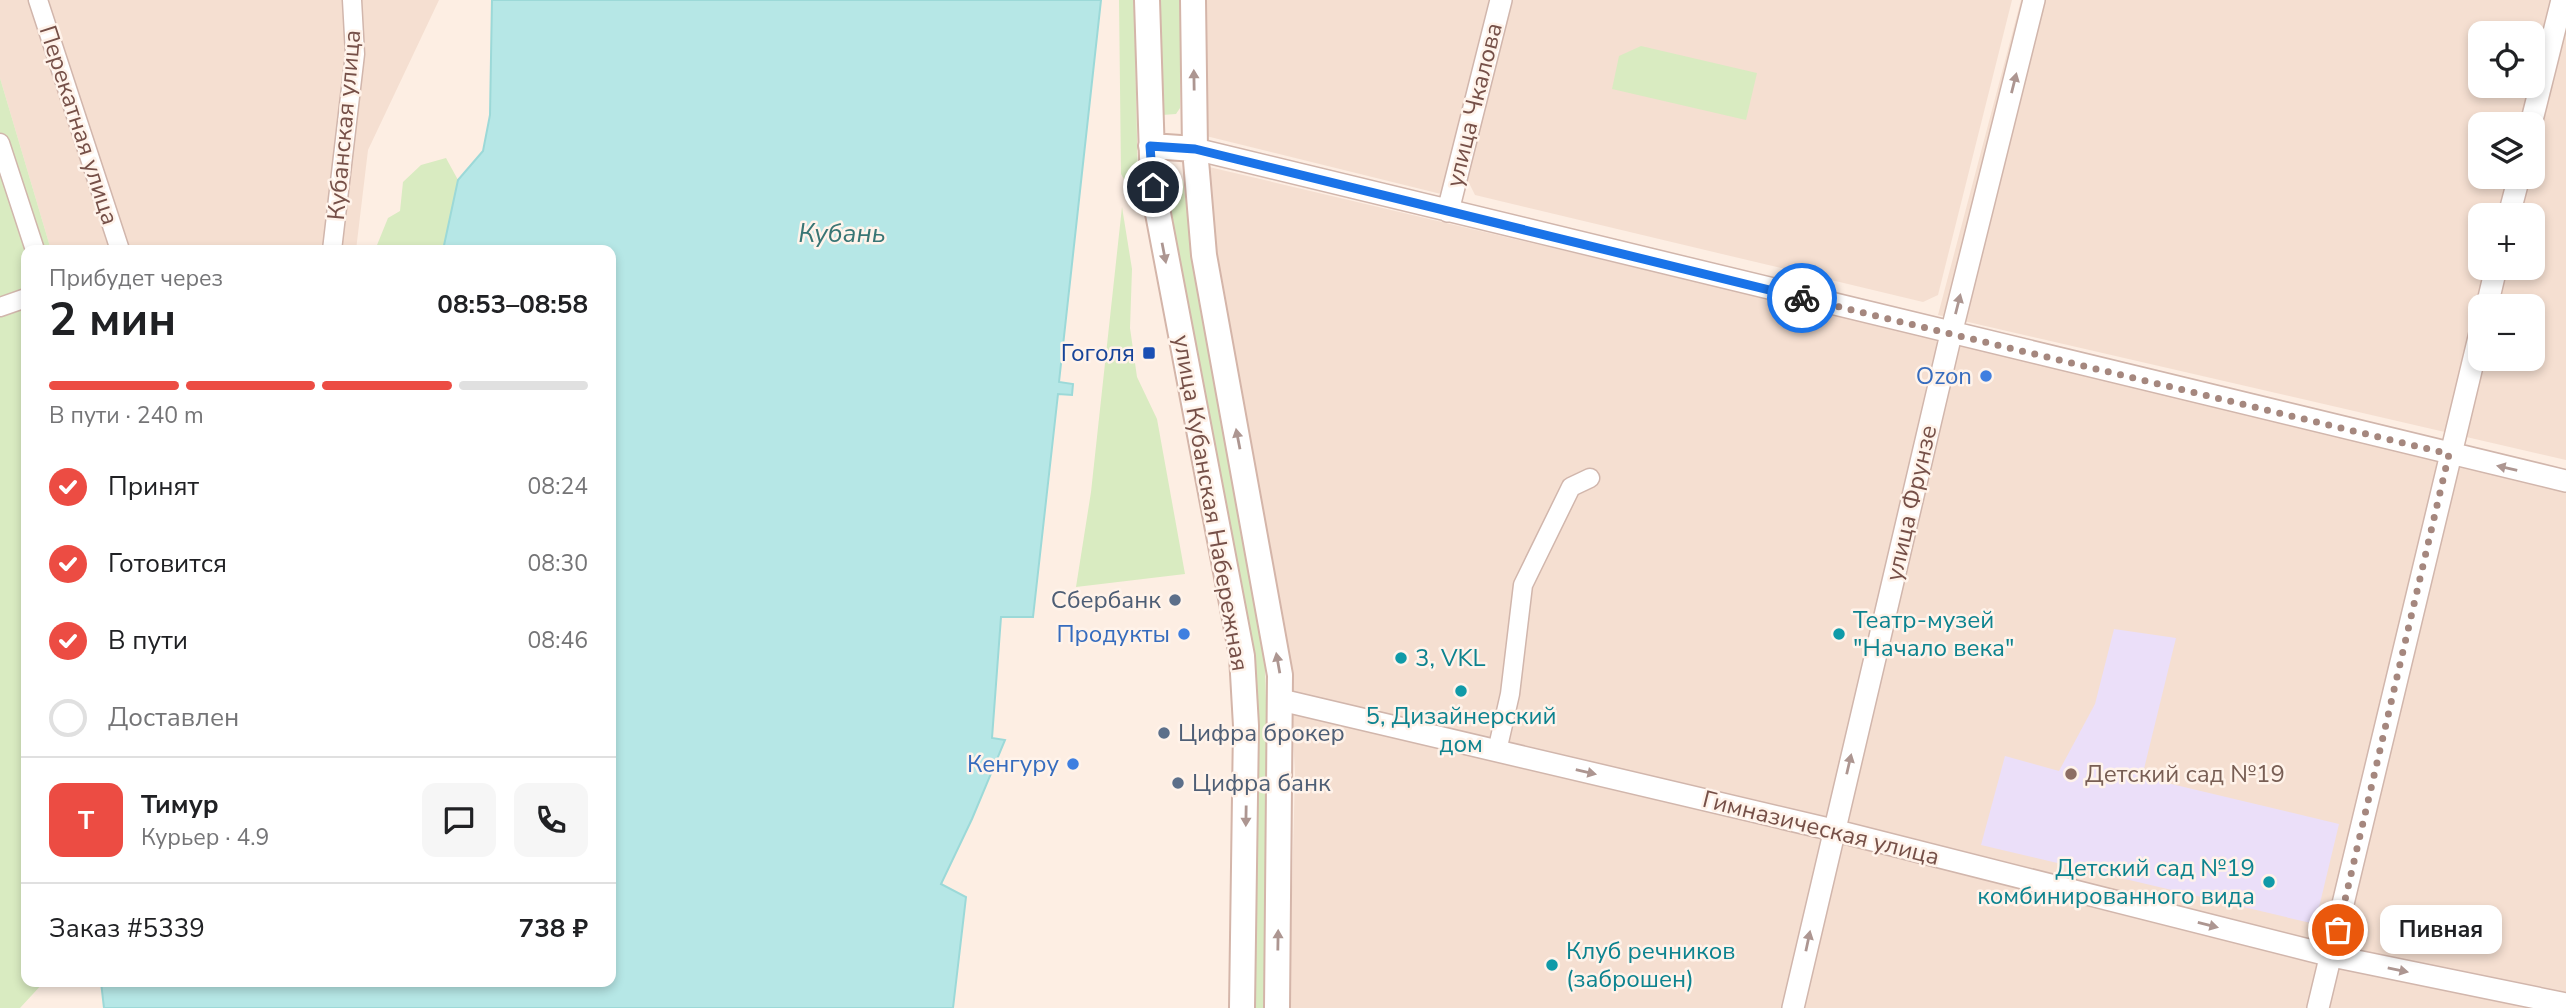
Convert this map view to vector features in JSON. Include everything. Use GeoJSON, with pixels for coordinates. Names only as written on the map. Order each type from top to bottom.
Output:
{"type":"FeatureCollection","features":[{"type":"Feature","properties":{"kind":"main road","name":"улица Кубанская Набережная"},"geometry":{"type":"LineString","coordinates":[[1147,0],[1153,187],[1242,656],[1246,726],[1242,1008]]}},
{"type":"Feature","properties":{"kind":"main road","name":"улица Кубанская Набережная"},"geometry":{"type":"LineString","coordinates":[[1193,0],[1195,149],[1203,255],[1280,675],[1277,1008]]}},
{"type":"Feature","properties":{"kind":"main road"},"geometry":{"type":"LineString","coordinates":[[1150,146],[1195,149]]}},
{"type":"Feature","properties":{"kind":"street","name":"Перекатная улица"},"geometry":{"type":"LineString","coordinates":[[38,0],[118,245]]}},
{"type":"Feature","properties":{"kind":"street","name":"Кубанская улица"},"geometry":{"type":"LineString","coordinates":[[333,245],[355,54],[352,0]]}},
{"type":"Feature","properties":{"kind":"street","name":"улица Чкалова"},"geometry":{"type":"LineString","coordinates":[[1447,211],[1501,0]]}},
{"type":"Feature","properties":{"kind":"street","name":"улица Фрунзе"},"geometry":{"type":"LineString","coordinates":[[1793,1008],[1951,334],[2034,0]]}},
{"type":"Feature","properties":{"kind":"street"},"geometry":{"type":"LineString","coordinates":[[2534,112],[2562,0]]}},
{"type":"Feature","properties":{"kind":"street"},"geometry":{"type":"LineString","coordinates":[[0,144],[33,245]]}},
{"type":"Feature","properties":{"kind":"street"},"geometry":{"type":"LineString","coordinates":[[1195,149],[2566,481]]}},
{"type":"Feature","properties":{"kind":"street"},"geometry":{"type":"LineString","coordinates":[[0,307],[21,300]]}},
{"type":"Feature","properties":{"kind":"street"},"geometry":{"type":"LineString","coordinates":[[2318,1008],[2470,371]]}},
{"type":"Feature","properties":{"kind":"street"},"geometry":{"type":"LineString","coordinates":[[1497,751],[1510,694],[1523,585],[1571,487],[1590,478]]}},
{"type":"Feature","properties":{"kind":"street","name":"Гимназическая улица"},"geometry":{"type":"LineString","coordinates":[[1281,700],[1833,830],[2332,956],[2566,1004]]}},
{"type":"Feature","properties":{"kind":"shaded area"},"geometry":{"type":"Polygon","coordinates":[[[0,0],[439,0],[368,150],[357,245],[50,245],[0,78],[0,0]]]}},
{"type":"Feature","properties":{"kind":"shaded area"},"geometry":{"type":"Polygon","coordinates":[[[1203,0],[1489,0],[1441,194],[1206,136],[1203,0]]]}},
{"type":"Feature","properties":{"kind":"shaded area"},"geometry":{"type":"Polygon","coordinates":[[[1506,0],[2012,0],[1938,295],[1923,302],[1475,195],[1467,179],[1506,0]]]}},
{"type":"Feature","properties":{"kind":"shaded area"},"geometry":{"type":"Polygon","coordinates":[[[2021,0],[2566,0],[2566,460],[1938,315],[2021,0]]]}},
{"type":"Feature","properties":{"kind":"shaded area"},"geometry":{"type":"Polygon","coordinates":[[[1209,167],[2566,487],[2566,1008],[1289,1008],[1295,774],[1290,678],[1221,293],[1209,167]]]}},
{"type":"Feature","properties":{"kind":"shaded area","name":"Детский сад №19"},"geometry":{"type":"Polygon","coordinates":[[[2114,629],[2176,638],[2142,777],[2339,824],[2315,924],[1981,845],[2005,756],[2059,771],[2095,704],[2114,629]]]}},
{"type":"Feature","properties":{"kind":"green space"},"geometry":{"type":"Polygon","coordinates":[[[1119,0],[1134,0],[1138,183],[1128,186],[1121,174],[1119,0]]]}},
{"type":"Feature","properties":{"kind":"green space"},"geometry":{"type":"Polygon","coordinates":[[[1155,0],[1181,0],[1180,108],[1176,114],[1162,115],[1155,0]]]}},
{"type":"Feature","properties":{"kind":"green space"},"geometry":{"type":"Polygon","coordinates":[[[1641,46],[1757,73],[1746,120],[1612,89],[1619,56],[1641,46]]]}},
{"type":"Feature","properties":{"kind":"green space"},"geometry":{"type":"Polygon","coordinates":[[[0,78],[50,245],[21,245],[21,987],[39,987],[20,1008],[0,1008],[0,78]]]}},
{"type":"Feature","properties":{"kind":"green space"},"geometry":{"type":"Polygon","coordinates":[[[446,158],[458,180],[444,245],[377,245],[388,218],[400,211],[403,182],[421,165],[446,158]]]}},
{"type":"Feature","properties":{"kind":"green space"},"geometry":{"type":"Polygon","coordinates":[[[1169,175],[1178,175],[1183,181],[1194,262],[1253,579],[1265,666],[1268,768],[1266,1008],[1256,1008],[1253,990],[1255,714],[1164,197],[1164,179],[1169,175]]]}},
{"type":"Feature","properties":{"kind":"green space"},"geometry":{"type":"Polygon","coordinates":[[[1122,207],[1132,269],[1130,328],[1137,377],[1157,419],[1185,574],[1076,587],[1091,492],[1122,207]]]}},
{"type":"Feature","properties":{"kind":"water","name":"Кубань"},"geometry":{"type":"Polygon","coordinates":[[[492,0],[1101,0],[1059,382],[1073,384],[1072,395],[1058,394],[1033,617],[1001,617],[992,738],[1005,740],[941,884],[966,897],[953,1008],[104,1008],[102,987],[616,987],[616,245],[444,245],[458,180],[483,151],[490,115],[492,0]]]}},
{"type":"Feature","properties":{"kind":"way so far"},"geometry":{"type":"LineString","coordinates":[[1802,298],[2449,454],[2338,930]]}},
{"type":"Feature","properties":{"kind":"place","name":"Гоголя"},"geometry":{"type":"Point","coordinates":[1149,353]}},
{"type":"Feature","properties":{"kind":"place","name":"Ozon"},"geometry":{"type":"Point","coordinates":[1986,376]}},
{"type":"Feature","properties":{"kind":"place","name":"Сбербанк"},"geometry":{"type":"Point","coordinates":[1175,600]}},
{"type":"Feature","properties":{"kind":"place","name":"Продукты"},"geometry":{"type":"Point","coordinates":[1184,634]}},
{"type":"Feature","properties":{"kind":"place","name":"Театр-музей \"Начало века\""},"geometry":{"type":"Point","coordinates":[1839,634]}},
{"type":"Feature","properties":{"kind":"place","name":"3, VKL"},"geometry":{"type":"Point","coordinates":[1401,658]}},
{"type":"Feature","properties":{"kind":"place","name":"5, Дизайнерский дом"},"geometry":{"type":"Point","coordinates":[1461,691]}},
{"type":"Feature","properties":{"kind":"place","name":"Цифра брокер"},"geometry":{"type":"Point","coordinates":[1164,733]}},
{"type":"Feature","properties":{"kind":"place","name":"Кенгуру"},"geometry":{"type":"Point","coordinates":[1073,764]}},
{"type":"Feature","properties":{"kind":"place","name":"Детский сад №19"},"geometry":{"type":"Point","coordinates":[2071,774]}},
{"type":"Feature","properties":{"kind":"place","name":"Цифра банк"},"geometry":{"type":"Point","coordinates":[1178,783]}},
{"type":"Feature","properties":{"kind":"place","name":"Детский сад №19 комбинированного вида"},"geometry":{"type":"Point","coordinates":[2269,882]}},
{"type":"Feature","properties":{"kind":"place","name":"Пивная"},"geometry":{"type":"Point","coordinates":[2338,930]}},
{"type":"Feature","properties":{"kind":"place","name":"Клуб речников (заброшен)"},"geometry":{"type":"Point","coordinates":[1552,965]}},
{"type":"Feature","properties":{"kind":"route"},"geometry":{"type":"LineString","coordinates":[[1153,187],[1150,146],[1195,149],[1802,298]]}}]}
